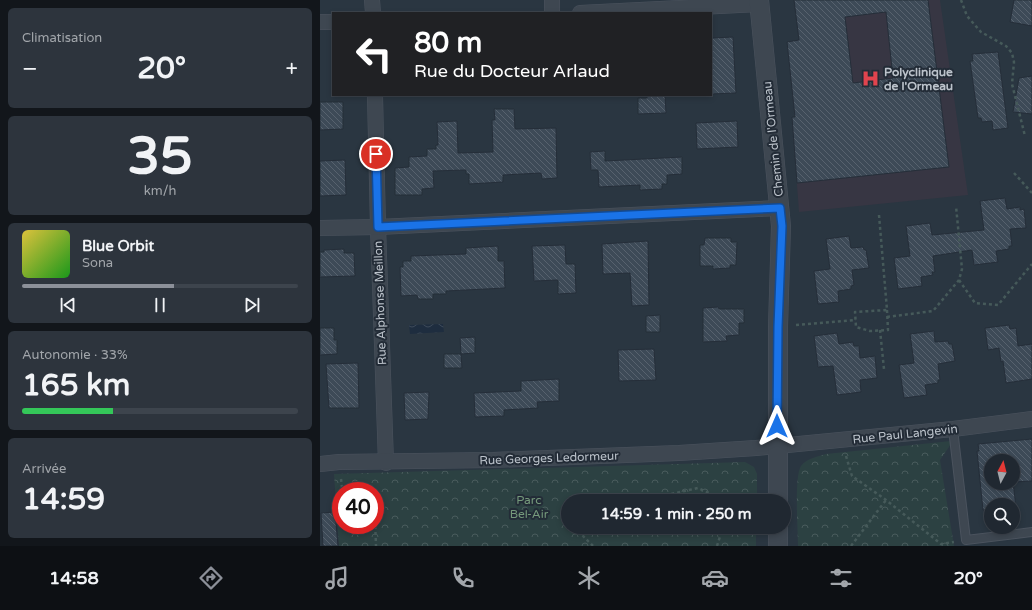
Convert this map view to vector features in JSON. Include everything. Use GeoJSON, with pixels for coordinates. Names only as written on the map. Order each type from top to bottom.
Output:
{"type":"FeatureCollection","features":[{"type":"Feature","properties":{"kind":"street"},"geometry":{"type":"LineString","coordinates":[[372,0],[373,12]]}},
{"type":"Feature","properties":{"kind":"street"},"geometry":{"type":"LineString","coordinates":[[552,0],[552,12]]}},
{"type":"Feature","properties":{"kind":"street"},"geometry":{"type":"LineString","coordinates":[[596,12],[759,2]]}},
{"type":"Feature","properties":{"kind":"street","name":"Chemin de l'Ormeau"},"geometry":{"type":"LineString","coordinates":[[759,2],[782,226],[778,327],[778,494]]}},
{"type":"Feature","properties":{"kind":"street"},"geometry":{"type":"LineString","coordinates":[[320,22],[332,22]]}},
{"type":"Feature","properties":{"kind":"street","name":"Rue Alphonse Meillon"},"geometry":{"type":"LineString","coordinates":[[375,96],[386,463]]}},
{"type":"Feature","properties":{"kind":"street"},"geometry":{"type":"LineString","coordinates":[[320,228],[378,227],[780,208]]}},
{"type":"Feature","properties":{"kind":"street","name":"Rue Paul Langevin"},"geometry":{"type":"LineString","coordinates":[[777,446],[953,429],[1032,419]]}},
{"type":"Feature","properties":{"kind":"street","name":"Rue Georges Ledormeur"},"geometry":{"type":"LineString","coordinates":[[320,464],[340,462],[386,463],[493,460],[671,453],[777,446]]}},
{"type":"Feature","properties":{"kind":"street"},"geometry":{"type":"LineString","coordinates":[[778,534],[778,546]]}},
{"type":"Feature","properties":{"kind":"lane"},"geometry":{"type":"LineString","coordinates":[[953,429],[966,540],[1032,532]]}},
{"type":"Feature","properties":{"kind":"path"},"geometry":{"type":"LineString","coordinates":[[960,0],[967,16],[981,32],[1006,46],[1012,53],[1014,62],[1012,84],[1025,136]]}},
{"type":"Feature","properties":{"kind":"path"},"geometry":{"type":"LineString","coordinates":[[1014,173],[1032,193]]}},
{"type":"Feature","properties":{"kind":"path"},"geometry":{"type":"LineString","coordinates":[[887,317],[933,311],[959,280],[962,269],[956,206]]}},
{"type":"Feature","properties":{"kind":"path"},"geometry":{"type":"LineString","coordinates":[[879,216],[887,310],[888,330],[870,331],[856,327],[855,312],[887,310]]}},
{"type":"Feature","properties":{"kind":"path"},"geometry":{"type":"LineString","coordinates":[[959,280],[975,303],[998,304],[1032,264]]}},
{"type":"Feature","properties":{"kind":"path"},"geometry":{"type":"LineString","coordinates":[[778,327],[856,320]]}},
{"type":"Feature","properties":{"kind":"path"},"geometry":{"type":"LineString","coordinates":[[880,330],[884,369]]}},
{"type":"Feature","properties":{"kind":"path"},"geometry":{"type":"LineString","coordinates":[[842,440],[852,476],[886,500],[941,544],[966,540]]}},
{"type":"Feature","properties":{"kind":"path"},"geometry":{"type":"LineString","coordinates":[[671,494],[698,488],[711,494]]}},
{"type":"Feature","properties":{"kind":"path"},"geometry":{"type":"LineString","coordinates":[[850,546],[886,500]]}},
{"type":"Feature","properties":{"kind":"path"},"geometry":{"type":"LineString","coordinates":[[376,534],[376,546]]}},
{"type":"Feature","properties":{"kind":"path"},"geometry":{"type":"LineString","coordinates":[[581,534],[593,546]]}},
{"type":"Feature","properties":{"kind":"path"},"geometry":{"type":"LineString","coordinates":[[717,546],[721,534]]}},
{"type":"Feature","properties":{"kind":"shaded area","name":"Polyclinique de l'Ormeau"},"geometry":{"type":"Polygon","coordinates":[[[794,0],[940,0],[968,195],[799,212],[792,117],[795,117],[787,42],[799,40],[794,0]]]}},
{"type":"Feature","properties":{"kind":"green space"},"geometry":{"type":"Polygon","coordinates":[[[951,441],[951,444],[940,460],[954,546],[798,546],[798,481],[799,472],[803,463],[812,458],[826,454],[951,441]]]}},
{"type":"Feature","properties":{"kind":"green space","name":"Parc Bel-Air"},"geometry":{"type":"Polygon","coordinates":[[[745,462],[754,467],[757,474],[757,494],[561,494],[561,534],[756,534],[756,546],[339,546],[338,534],[384,534],[384,482],[335,482],[334,474],[745,462]]]}},
{"type":"Feature","properties":{"kind":"water"},"geometry":{"type":"Polygon","coordinates":[[[443,324],[444,332],[410,334],[409,325],[443,324]]]}},
{"type":"Feature","properties":{"kind":"building","name":"Polyclinique de l'Ormeau"},"geometry":{"type":"Polygon","coordinates":[[[794,0],[928,0],[949,167],[797,183],[792,117],[795,117],[787,42],[799,40],[794,0]],[[886,12],[845,17],[853,83],[893,78],[886,12]]]}},
{"type":"Feature","properties":{"kind":"building"},"geometry":{"type":"Polygon","coordinates":[[[1014,0],[1032,0],[1032,26],[1010,22],[1014,0]]]}},
{"type":"Feature","properties":{"kind":"building"},"geometry":{"type":"Polygon","coordinates":[[[733,37],[736,93],[712,94],[712,38],[733,37]]]}},
{"type":"Feature","properties":{"kind":"building"},"geometry":{"type":"Polygon","coordinates":[[[998,52],[1008,128],[993,130],[992,121],[982,122],[981,118],[978,118],[970,61],[973,61],[972,54],[998,52]]]}},
{"type":"Feature","properties":{"kind":"building"},"geometry":{"type":"Polygon","coordinates":[[[1032,76],[1032,114],[1013,112],[1019,78],[1032,76]]]}},
{"type":"Feature","properties":{"kind":"building"},"geometry":{"type":"Polygon","coordinates":[[[647,96],[665,96],[666,113],[638,114],[638,98],[647,98],[647,96]]]}},
{"type":"Feature","properties":{"kind":"building"},"geometry":{"type":"Polygon","coordinates":[[[320,102],[343,102],[343,129],[320,130],[320,102]]]}},
{"type":"Feature","properties":{"kind":"building"},"geometry":{"type":"Polygon","coordinates":[[[494,109],[514,109],[515,129],[556,128],[557,178],[542,179],[541,173],[503,175],[503,182],[469,184],[469,174],[466,174],[466,170],[433,171],[434,188],[422,189],[422,195],[395,195],[395,168],[409,167],[409,157],[427,156],[427,149],[436,149],[436,145],[438,145],[437,122],[457,121],[458,153],[493,152],[492,120],[495,120],[494,109]]]}},
{"type":"Feature","properties":{"kind":"building"},"geometry":{"type":"Polygon","coordinates":[[[737,121],[738,147],[697,149],[696,123],[737,121]]]}},
{"type":"Feature","properties":{"kind":"building"},"geometry":{"type":"Polygon","coordinates":[[[605,151],[605,161],[682,157],[682,174],[667,175],[667,184],[662,184],[662,189],[640,190],[640,185],[599,187],[598,170],[591,170],[590,152],[605,151]]]}},
{"type":"Feature","properties":{"kind":"building"},"geometry":{"type":"Polygon","coordinates":[[[345,160],[346,195],[320,196],[320,161],[345,160]]]}},
{"type":"Feature","properties":{"kind":"building"},"geometry":{"type":"Polygon","coordinates":[[[1005,198],[1007,209],[1020,207],[1020,210],[1024,209],[1026,228],[1010,229],[1012,246],[1009,246],[1009,249],[996,251],[998,262],[974,265],[972,250],[933,256],[935,272],[932,272],[933,275],[921,277],[922,286],[898,289],[894,258],[910,256],[906,226],[930,223],[932,235],[984,230],[980,201],[1005,198]]]}},
{"type":"Feature","properties":{"kind":"building"},"geometry":{"type":"Polygon","coordinates":[[[849,236],[851,248],[863,247],[864,250],[866,250],[869,268],[852,270],[854,285],[851,286],[851,289],[838,291],[839,302],[818,304],[814,271],[830,269],[826,239],[849,236]]]}},
{"type":"Feature","properties":{"kind":"building"},"geometry":{"type":"Polygon","coordinates":[[[705,238],[731,238],[731,242],[737,242],[736,265],[730,265],[730,268],[713,269],[713,266],[700,266],[700,245],[704,245],[705,238]]]}},
{"type":"Feature","properties":{"kind":"building"},"geometry":{"type":"Polygon","coordinates":[[[648,241],[649,305],[632,306],[630,273],[603,274],[602,244],[648,241]]]}},
{"type":"Feature","properties":{"kind":"building"},"geometry":{"type":"Polygon","coordinates":[[[565,245],[566,264],[575,264],[576,293],[558,294],[558,280],[534,281],[532,246],[565,245]]]}},
{"type":"Feature","properties":{"kind":"building"},"geometry":{"type":"Polygon","coordinates":[[[498,246],[498,261],[504,261],[505,288],[446,291],[446,294],[433,294],[433,299],[418,299],[417,295],[401,296],[400,267],[403,267],[403,261],[411,261],[411,256],[466,254],[466,248],[498,246]]]}},
{"type":"Feature","properties":{"kind":"building"},"geometry":{"type":"Polygon","coordinates":[[[344,249],[344,253],[354,253],[355,276],[320,277],[320,252],[324,252],[324,250],[344,249]]]}},
{"type":"Feature","properties":{"kind":"building"},"geometry":{"type":"Polygon","coordinates":[[[718,307],[719,309],[744,309],[744,323],[739,323],[739,335],[726,336],[727,341],[703,342],[703,308],[718,307]]]}},
{"type":"Feature","properties":{"kind":"building"},"geometry":{"type":"Polygon","coordinates":[[[660,315],[660,332],[646,332],[646,316],[660,315]]]}},
{"type":"Feature","properties":{"kind":"building"},"geometry":{"type":"Polygon","coordinates":[[[1009,325],[1010,329],[1016,328],[1018,346],[1032,344],[1032,379],[1006,383],[1003,361],[1001,362],[999,348],[988,350],[985,328],[1009,325]]]}},
{"type":"Feature","properties":{"kind":"building"},"geometry":{"type":"Polygon","coordinates":[[[320,328],[334,328],[334,340],[337,340],[337,354],[320,355],[320,328]]]}},
{"type":"Feature","properties":{"kind":"building"},"geometry":{"type":"Polygon","coordinates":[[[934,331],[935,342],[948,341],[949,344],[952,344],[955,361],[938,364],[940,380],[938,380],[938,383],[925,385],[927,395],[904,398],[899,365],[914,363],[910,334],[934,331]]]}},
{"type":"Feature","properties":{"kind":"building"},"geometry":{"type":"Polygon","coordinates":[[[837,333],[839,344],[853,342],[854,346],[859,346],[860,358],[875,356],[877,378],[860,380],[861,392],[837,395],[833,366],[818,367],[814,336],[837,333]]]}},
{"type":"Feature","properties":{"kind":"building"},"geometry":{"type":"Polygon","coordinates":[[[475,337],[475,353],[461,354],[460,338],[475,337]]]}},
{"type":"Feature","properties":{"kind":"building"},"geometry":{"type":"Polygon","coordinates":[[[654,349],[656,380],[619,381],[618,350],[654,349]]]}},
{"type":"Feature","properties":{"kind":"building"},"geometry":{"type":"Polygon","coordinates":[[[444,354],[461,354],[462,368],[444,368],[444,354]]]}},
{"type":"Feature","properties":{"kind":"building"},"geometry":{"type":"Polygon","coordinates":[[[358,363],[359,408],[329,408],[326,364],[358,363]]]}},
{"type":"Feature","properties":{"kind":"building"},"geometry":{"type":"Polygon","coordinates":[[[559,379],[559,401],[537,402],[538,408],[504,410],[504,416],[475,417],[474,393],[521,391],[521,381],[559,379]]]}},
{"type":"Feature","properties":{"kind":"building"},"geometry":{"type":"Polygon","coordinates":[[[429,392],[428,419],[405,420],[404,393],[429,392]]]}},
{"type":"Feature","properties":{"kind":"building"},"geometry":{"type":"Polygon","coordinates":[[[1032,439],[1032,481],[1020,482],[1020,454],[984,454],[984,490],[1014,490],[1015,498],[984,498],[983,510],[977,451],[979,451],[978,444],[1032,439]]]}},
{"type":"Feature","properties":{"kind":"building"},"geometry":{"type":"Polygon","coordinates":[[[332,512],[332,534],[337,534],[338,546],[323,546],[321,513],[332,512]]]}},
{"type":"Feature","properties":{"kind":"place","name":"Polyclinique de l'Ormeau"},"geometry":{"type":"Point","coordinates":[871,79]}},
{"type":"Feature","properties":{"kind":"route"},"geometry":{"type":"LineString","coordinates":[[376,154],[378,227],[780,208],[782,226],[778,327],[777,426]]}}]}
